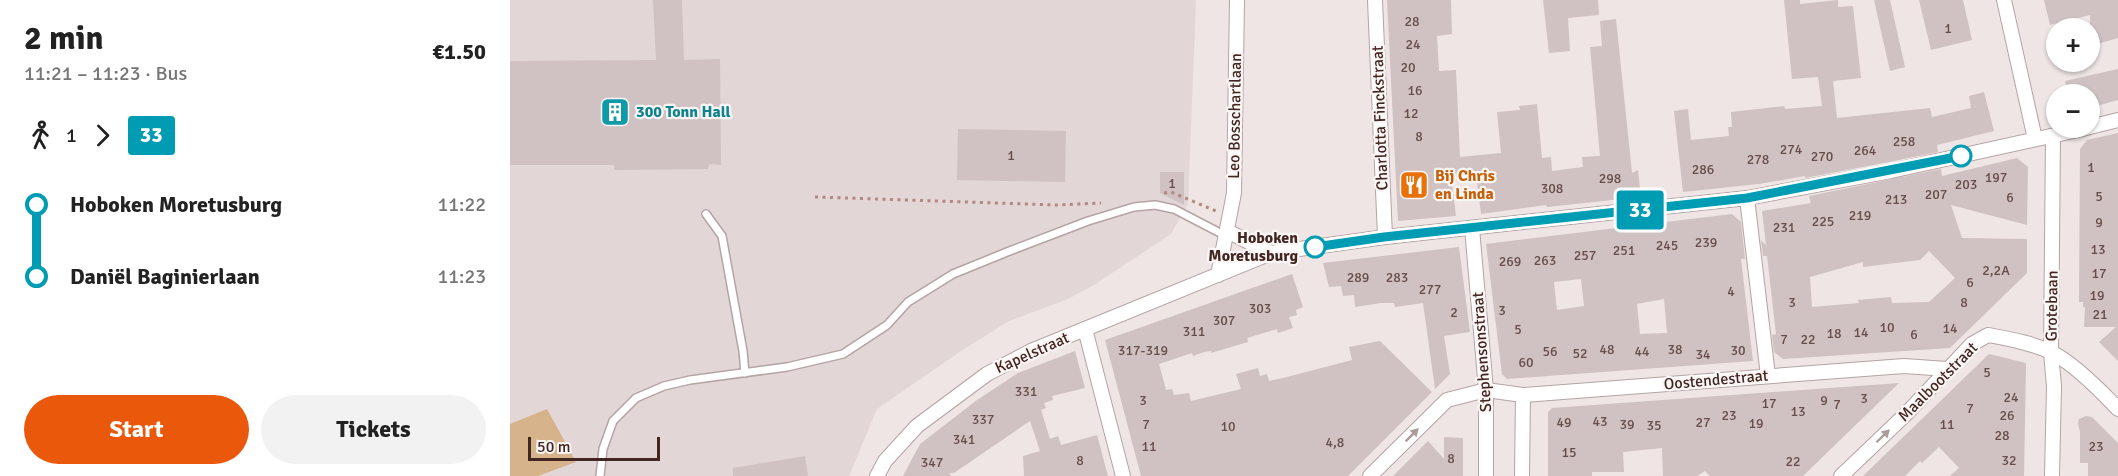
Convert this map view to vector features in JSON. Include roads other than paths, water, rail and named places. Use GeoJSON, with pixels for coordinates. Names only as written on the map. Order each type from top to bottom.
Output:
{"type":"FeatureCollection","features":[{"type":"Feature","properties":{"kind":"street","name":"Leo Bosschartlaan"},"geometry":{"type":"LineString","coordinates":[[1227,233],[1234,193],[1237,0]]}},
{"type":"Feature","properties":{"kind":"street","name":"Charlotta Finckstraat"},"geometry":{"type":"LineString","coordinates":[[1375,0],[1384,237]]}},
{"type":"Feature","properties":{"kind":"street"},"geometry":{"type":"LineString","coordinates":[[2004,0],[2035,140]]}},
{"type":"Feature","properties":{"kind":"street","name":"Kapelstraat"},"geometry":{"type":"LineString","coordinates":[[2100,124],[2118,120]]}},
{"type":"Feature","properties":{"kind":"street","name":"Kapelstraat"},"geometry":{"type":"LineString","coordinates":[[878,476],[885,461],[917,426],[987,374],[1031,351],[1271,253],[1384,237],[1747,198],[1891,171],[2046,138]]}},
{"type":"Feature","properties":{"kind":"street","name":"Grotebaan"},"geometry":{"type":"LineString","coordinates":[[2052,476],[2054,138]]}},
{"type":"Feature","properties":{"kind":"street"},"geometry":{"type":"LineString","coordinates":[[1747,198],[1768,376]]}},
{"type":"Feature","properties":{"kind":"street","name":"Stephensonstraat"},"geometry":{"type":"LineString","coordinates":[[1472,228],[1486,390],[1486,476]]}},
{"type":"Feature","properties":{"kind":"street"},"geometry":{"type":"LineString","coordinates":[[1218,275],[1227,233],[1271,253]]}},
{"type":"Feature","properties":{"kind":"street"},"geometry":{"type":"LineString","coordinates":[[1085,329],[1124,476]]}},
{"type":"Feature","properties":{"kind":"street","name":"Maalbootstraat"},"geometry":{"type":"LineString","coordinates":[[1841,476],[1906,414],[1972,344],[1988,335],[2051,353]]}},
{"type":"Feature","properties":{"kind":"street"},"geometry":{"type":"LineString","coordinates":[[2051,353],[2094,384],[2118,409]]}},
{"type":"Feature","properties":{"kind":"street","name":"Oostendestraat"},"geometry":{"type":"LineString","coordinates":[[1486,390],[1523,395],[1905,366],[1947,369]]}},
{"type":"Feature","properties":{"kind":"street"},"geometry":{"type":"LineString","coordinates":[[1370,476],[1447,400],[1486,390]]}},
{"type":"Feature","properties":{"kind":"street"},"geometry":{"type":"LineString","coordinates":[[1522,476],[1523,395]]}},
{"type":"Feature","properties":{"kind":"lane"},"geometry":{"type":"LineString","coordinates":[[600,476],[603,449],[613,421],[636,398],[664,386],[690,380],[816,361],[843,354],[887,325],[908,302],[952,274],[1088,221],[1134,207],[1155,205],[1174,209],[1227,233]]}},
{"type":"Feature","properties":{"kind":"lane"},"geometry":{"type":"LineString","coordinates":[[706,214],[722,236],[745,373]]}},
{"type":"Feature","properties":{"kind":"place","name":"300 Tonn Hall"},"geometry":{"type":"Point","coordinates":[615,112]}},
{"type":"Feature","properties":{"kind":"place","name":"Bij Chris en Linda"},"geometry":{"type":"Point","coordinates":[1414,185]}},
{"type":"Feature","properties":{"kind":"place","name":"Hoboken Moretusburg"},"geometry":{"type":"Point","coordinates":[1315,247]}}]}
